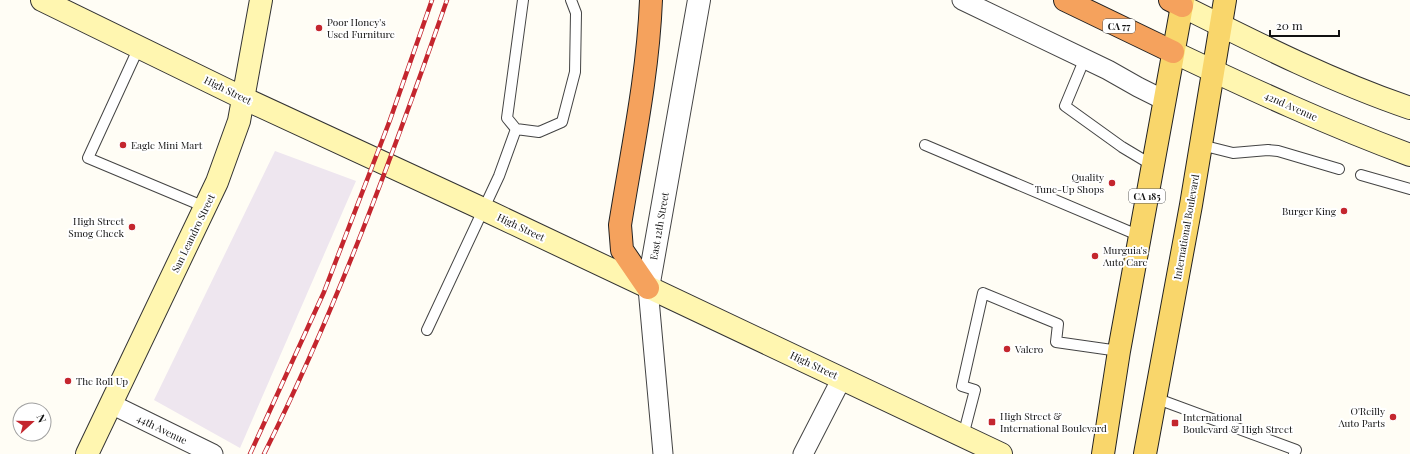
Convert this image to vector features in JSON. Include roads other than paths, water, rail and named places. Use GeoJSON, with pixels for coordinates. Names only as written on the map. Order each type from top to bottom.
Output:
{"type":"FeatureCollection","features":[{"type":"Feature","properties":{"kind":"highway"},"geometry":{"type":"LineString","coordinates":[[648,288],[622,250],[620,225],[645,70],[650,33],[651,0]]}},
{"type":"Feature","properties":{"kind":"highway","name":"CA 77"},"geometry":{"type":"LineString","coordinates":[[1065,0],[1173,52]]}},
{"type":"Feature","properties":{"kind":"main road","name":"High Street"},"geometry":{"type":"LineString","coordinates":[[44,0],[243,98],[842,378],[970,444],[1000,454]]}},
{"type":"Feature","properties":{"kind":"main road","name":"San Leandro Street"},"geometry":{"type":"LineString","coordinates":[[87,454],[205,207],[228,154],[239,121],[261,0]]}},
{"type":"Feature","properties":{"kind":"main road","name":"International Boulevard"},"geometry":{"type":"LineString","coordinates":[[1145,454],[1201,145],[1225,0]]}},
{"type":"Feature","properties":{"kind":"main road"},"geometry":{"type":"LineString","coordinates":[[1173,52],[1178,2],[1221,26],[1293,60],[1410,108]]}},
{"type":"Feature","properties":{"kind":"main road","name":"42nd Avenue"},"geometry":{"type":"LineString","coordinates":[[1173,52],[1338,126],[1410,155]]}},
{"type":"Feature","properties":{"kind":"main road","name":"CA 185"},"geometry":{"type":"LineString","coordinates":[[1103,454],[1119,351],[1173,52]]}},
{"type":"Feature","properties":{"kind":"street","name":"East 12th Street"},"geometry":{"type":"LineString","coordinates":[[663,454],[648,288],[699,0]]}},
{"type":"Feature","properties":{"kind":"street"},"geometry":{"type":"LineString","coordinates":[[962,0],[1085,58],[1164,100]]}},
{"type":"Feature","properties":{"kind":"street"},"geometry":{"type":"LineString","coordinates":[[803,454],[842,378]]}},
{"type":"Feature","properties":{"kind":"street","name":"44th Avenue"},"geometry":{"type":"LineString","coordinates":[[111,404],[213,454]]}},
{"type":"Feature","properties":{"kind":"lane"},"geometry":{"type":"LineString","coordinates":[[523,0],[507,118],[516,129],[539,132],[562,122],[575,72],[576,14],[571,0]]}},
{"type":"Feature","properties":{"kind":"lane"},"geometry":{"type":"LineString","coordinates":[[139,47],[88,158],[205,207]]}},
{"type":"Feature","properties":{"kind":"lane"},"geometry":{"type":"LineString","coordinates":[[1085,58],[1064,106],[1122,147],[1152,165]]}},
{"type":"Feature","properties":{"kind":"lane"},"geometry":{"type":"LineString","coordinates":[[427,330],[499,176],[516,129]]}},
{"type":"Feature","properties":{"kind":"lane"},"geometry":{"type":"LineString","coordinates":[[925,145],[1140,236]]}},
{"type":"Feature","properties":{"kind":"lane"},"geometry":{"type":"LineString","coordinates":[[1201,145],[1233,153],[1268,150],[1278,151],[1339,169]]}},
{"type":"Feature","properties":{"kind":"lane"},"geometry":{"type":"LineString","coordinates":[[1361,175],[1410,190]]}},
{"type":"Feature","properties":{"kind":"lane"},"geometry":{"type":"LineString","coordinates":[[970,444],[975,390],[962,386],[983,293],[1058,324],[1056,342],[1119,351]]}},
{"type":"Feature","properties":{"kind":"lane"},"geometry":{"type":"LineString","coordinates":[[1155,398],[1296,450],[1294,454]]}},
{"type":"Feature","properties":{"kind":"railway"},"geometry":{"type":"LineString","coordinates":[[250,454],[324,292],[390,120],[432,0]]}},
{"type":"Feature","properties":{"kind":"railway"},"geometry":{"type":"LineString","coordinates":[[264,454],[316,343],[363,230],[447,0]]}},
{"type":"Feature","properties":{"kind":"place","name":"Poor Honey's Used Furniture"},"geometry":{"type":"Point","coordinates":[319,28]}},
{"type":"Feature","properties":{"kind":"place","name":"Eagle Mini Mart"},"geometry":{"type":"Point","coordinates":[123,145]}},
{"type":"Feature","properties":{"kind":"place","name":"Quality Tune-Up Shops"},"geometry":{"type":"Point","coordinates":[1112,183]}},
{"type":"Feature","properties":{"kind":"place","name":"Burger King"},"geometry":{"type":"Point","coordinates":[1344,211]}},
{"type":"Feature","properties":{"kind":"place","name":"High Street Smog Check"},"geometry":{"type":"Point","coordinates":[132,227]}},
{"type":"Feature","properties":{"kind":"place","name":"Murguia's Auto Care"},"geometry":{"type":"Point","coordinates":[1095,256]}},
{"type":"Feature","properties":{"kind":"place","name":"Valero"},"geometry":{"type":"Point","coordinates":[1007,349]}},
{"type":"Feature","properties":{"kind":"place","name":"The Roll Up"},"geometry":{"type":"Point","coordinates":[68,381]}},
{"type":"Feature","properties":{"kind":"place","name":"O'Reilly Auto Parts"},"geometry":{"type":"Point","coordinates":[1393,417]}},
{"type":"Feature","properties":{"kind":"place","name":"High Street & International Boulevard"},"geometry":{"type":"Point","coordinates":[992,422]}},
{"type":"Feature","properties":{"kind":"place","name":"International Boulevard & High Street"},"geometry":{"type":"Point","coordinates":[1175,423]}}]}
